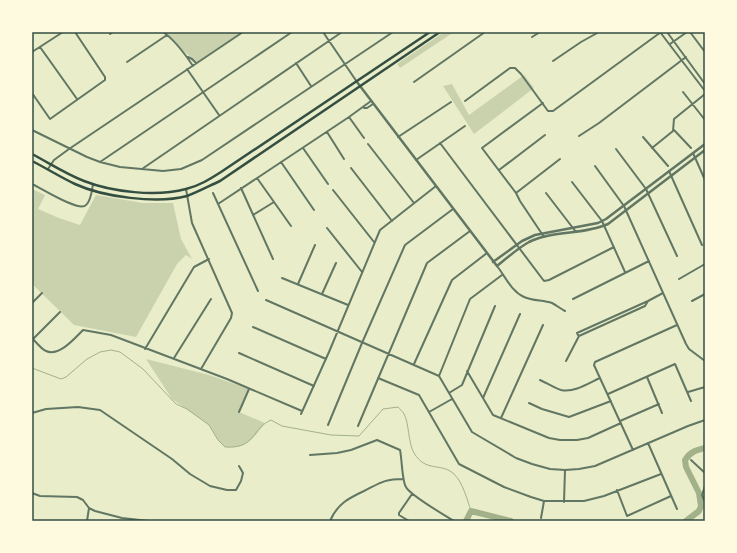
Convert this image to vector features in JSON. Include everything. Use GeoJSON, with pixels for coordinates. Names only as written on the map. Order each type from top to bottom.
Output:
{"type":"FeatureCollection","features":[{"type":"Feature","properties":{"kind":"main road"},"geometry":{"type":"LineString","coordinates":[[32,154],[76,178],[93,184],[151,193],[186,189],[200,184],[221,172],[430,32]]}},
{"type":"Feature","properties":{"kind":"main road"},"geometry":{"type":"LineString","coordinates":[[32,161],[75,184],[92,190],[152,199],[168,199],[187,196],[220,180],[440,32]]}},
{"type":"Feature","properties":{"kind":"street"},"geometry":{"type":"LineString","coordinates":[[32,52],[63,32]]}},
{"type":"Feature","properties":{"kind":"street"},"geometry":{"type":"LineString","coordinates":[[32,93],[50,119],[105,80],[105,77],[75,32]]}},
{"type":"Feature","properties":{"kind":"street"},"geometry":{"type":"LineString","coordinates":[[162,32],[167,35],[188,57],[193,66]]}},
{"type":"Feature","properties":{"kind":"street"},"geometry":{"type":"LineString","coordinates":[[48,169],[51,164],[70,149],[243,32]]}},
{"type":"Feature","properties":{"kind":"street"},"geometry":{"type":"LineString","coordinates":[[100,162],[292,32]]}},
{"type":"Feature","properties":{"kind":"street"},"geometry":{"type":"LineString","coordinates":[[323,32],[357,82],[497,266],[502,275],[519,294],[524,297],[540,302],[552,303],[565,311]]}},
{"type":"Feature","properties":{"kind":"street"},"geometry":{"type":"LineString","coordinates":[[140,169],[342,32]]}},
{"type":"Feature","properties":{"kind":"street"},"geometry":{"type":"LineString","coordinates":[[32,130],[100,162],[140,169],[163,171],[182,169],[202,160],[393,32]]}},
{"type":"Feature","properties":{"kind":"street"},"geometry":{"type":"LineString","coordinates":[[414,82],[485,32]]}},
{"type":"Feature","properties":{"kind":"street"},"geometry":{"type":"LineString","coordinates":[[532,37],[540,32]]}},
{"type":"Feature","properties":{"kind":"street"},"geometry":{"type":"LineString","coordinates":[[553,61],[599,32]]}},
{"type":"Feature","properties":{"kind":"street"},"geometry":{"type":"LineString","coordinates":[[465,101],[510,68],[515,68],[548,111],[553,111],[661,32],[705,92],[674,119],[673,132],[652,148]]}},
{"type":"Feature","properties":{"kind":"street"},"geometry":{"type":"LineString","coordinates":[[667,32],[705,84]]}},
{"type":"Feature","properties":{"kind":"street"},"geometry":{"type":"LineString","coordinates":[[670,44],[689,32],[705,52]]}},
{"type":"Feature","properties":{"kind":"street"},"geometry":{"type":"LineString","coordinates":[[127,62],[167,35]]}},
{"type":"Feature","properties":{"kind":"street"},"geometry":{"type":"LineString","coordinates":[[40,46],[77,99]]}},
{"type":"Feature","properties":{"kind":"street"},"geometry":{"type":"LineString","coordinates":[[188,57],[196,63]]}},
{"type":"Feature","properties":{"kind":"street"},"geometry":{"type":"LineString","coordinates":[[579,136],[599,123],[686,57]]}},
{"type":"Feature","properties":{"kind":"street"},"geometry":{"type":"LineString","coordinates":[[296,63],[311,86]]}},
{"type":"Feature","properties":{"kind":"street"},"geometry":{"type":"LineString","coordinates":[[187,69],[219,115]]}},
{"type":"Feature","properties":{"kind":"street"},"geometry":{"type":"LineString","coordinates":[[683,92],[705,120]]}},
{"type":"Feature","properties":{"kind":"street"},"geometry":{"type":"LineString","coordinates":[[218,204],[372,102]]}},
{"type":"Feature","properties":{"kind":"street"},"geometry":{"type":"LineString","coordinates":[[398,137],[451,102]]}},
{"type":"Feature","properties":{"kind":"street"},"geometry":{"type":"LineString","coordinates":[[542,103],[482,148],[516,193],[544,238]]}},
{"type":"Feature","properties":{"kind":"street"},"geometry":{"type":"LineString","coordinates":[[349,117],[364,138]]}},
{"type":"Feature","properties":{"kind":"street"},"geometry":{"type":"LineString","coordinates":[[416,160],[466,126]]}},
{"type":"Feature","properties":{"kind":"street"},"geometry":{"type":"LineString","coordinates":[[673,129],[692,148]]}},
{"type":"Feature","properties":{"kind":"street"},"geometry":{"type":"LineString","coordinates":[[327,132],[344,159]]}},
{"type":"Feature","properties":{"kind":"street"},"geometry":{"type":"LineString","coordinates":[[499,170],[545,135]]}},
{"type":"Feature","properties":{"kind":"street"},"geometry":{"type":"LineString","coordinates":[[643,137],[668,166]]}},
{"type":"Feature","properties":{"kind":"street"},"geometry":{"type":"LineString","coordinates":[[368,144],[414,203]]}},
{"type":"Feature","properties":{"kind":"street"},"geometry":{"type":"LineString","coordinates":[[440,144],[542,279],[546,281],[614,247]]}},
{"type":"Feature","properties":{"kind":"street"},"geometry":{"type":"LineString","coordinates":[[493,262],[528,237],[602,221],[705,144]]}},
{"type":"Feature","properties":{"kind":"street"},"geometry":{"type":"LineString","coordinates":[[303,148],[328,184]]}},
{"type":"Feature","properties":{"kind":"street"},"geometry":{"type":"LineString","coordinates":[[616,149],[649,193],[677,256]]}},
{"type":"Feature","properties":{"kind":"street"},"geometry":{"type":"LineString","coordinates":[[497,266],[530,242],[604,226],[705,150]]}},
{"type":"Feature","properties":{"kind":"street"},"geometry":{"type":"LineString","coordinates":[[692,153],[705,180]]}},
{"type":"Feature","properties":{"kind":"street"},"geometry":{"type":"LineString","coordinates":[[516,193],[560,159]]}},
{"type":"Feature","properties":{"kind":"street"},"geometry":{"type":"LineString","coordinates":[[281,162],[314,210]]}},
{"type":"Feature","properties":{"kind":"street"},"geometry":{"type":"LineString","coordinates":[[595,166],[627,210],[677,326],[689,349],[705,361]]}},
{"type":"Feature","properties":{"kind":"street"},"geometry":{"type":"LineString","coordinates":[[351,168],[392,221]]}},
{"type":"Feature","properties":{"kind":"street"},"geometry":{"type":"LineString","coordinates":[[669,171],[702,245]]}},
{"type":"Feature","properties":{"kind":"street"},"geometry":{"type":"LineString","coordinates":[[258,178],[291,226]]}},
{"type":"Feature","properties":{"kind":"street"},"geometry":{"type":"LineString","coordinates":[[572,182],[602,221],[625,272]]}},
{"type":"Feature","properties":{"kind":"street"},"geometry":{"type":"LineString","coordinates":[[32,184],[72,205],[82,208],[88,204],[93,184]]}},
{"type":"Feature","properties":{"kind":"street"},"geometry":{"type":"LineString","coordinates":[[60,312],[33,339],[45,351],[52,353],[62,349],[83,330],[111,335],[145,349],[174,358],[302,412],[380,230],[436,186]]}},
{"type":"Feature","properties":{"kind":"street"},"geometry":{"type":"LineString","coordinates":[[241,188],[273,259]]}},
{"type":"Feature","properties":{"kind":"street"},"geometry":{"type":"LineString","coordinates":[[186,189],[192,223],[232,313],[231,318],[201,369]]}},
{"type":"Feature","properties":{"kind":"street"},"geometry":{"type":"LineString","coordinates":[[333,190],[374,242]]}},
{"type":"Feature","properties":{"kind":"street"},"geometry":{"type":"LineString","coordinates":[[213,193],[258,292]]}},
{"type":"Feature","properties":{"kind":"street"},"geometry":{"type":"LineString","coordinates":[[546,193],[576,232]]}},
{"type":"Feature","properties":{"kind":"street"},"geometry":{"type":"LineString","coordinates":[[253,215],[274,202]]}},
{"type":"Feature","properties":{"kind":"street"},"geometry":{"type":"LineString","coordinates":[[328,425],[405,245],[453,209]]}},
{"type":"Feature","properties":{"kind":"street"},"geometry":{"type":"LineString","coordinates":[[327,228],[362,272]]}},
{"type":"Feature","properties":{"kind":"street"},"geometry":{"type":"LineString","coordinates":[[358,426],[427,263],[470,231]]}},
{"type":"Feature","properties":{"kind":"street"},"geometry":{"type":"LineString","coordinates":[[528,237],[530,242]]}},
{"type":"Feature","properties":{"kind":"street"},"geometry":{"type":"LineString","coordinates":[[298,284],[315,246]]}},
{"type":"Feature","properties":{"kind":"street"},"geometry":{"type":"LineString","coordinates":[[414,365],[452,280],[487,253]]}},
{"type":"Feature","properties":{"kind":"street"},"geometry":{"type":"LineString","coordinates":[[145,349],[194,267],[209,259]]}},
{"type":"Feature","properties":{"kind":"street"},"geometry":{"type":"LineString","coordinates":[[573,299],[649,261]]}},
{"type":"Feature","properties":{"kind":"street"},"geometry":{"type":"LineString","coordinates":[[322,294],[336,263]]}},
{"type":"Feature","properties":{"kind":"street"},"geometry":{"type":"LineString","coordinates":[[679,279],[705,264]]}},
{"type":"Feature","properties":{"kind":"street"},"geometry":{"type":"LineString","coordinates":[[439,376],[470,299],[502,275]]}},
{"type":"Feature","properties":{"kind":"street"},"geometry":{"type":"LineString","coordinates":[[282,278],[348,305]]}},
{"type":"Feature","properties":{"kind":"street"},"geometry":{"type":"LineString","coordinates":[[32,303],[42,292]]}},
{"type":"Feature","properties":{"kind":"street"},"geometry":{"type":"LineString","coordinates":[[579,336],[628,314],[634,309],[663,293]]}},
{"type":"Feature","properties":{"kind":"street"},"geometry":{"type":"LineString","coordinates":[[692,301],[705,295]]}},
{"type":"Feature","properties":{"kind":"street"},"geometry":{"type":"LineString","coordinates":[[174,358],[211,299]]}},
{"type":"Feature","properties":{"kind":"street"},"geometry":{"type":"LineString","coordinates":[[266,300],[439,376],[472,432],[516,458],[550,469],[565,470],[595,466],[705,420]]}},
{"type":"Feature","properties":{"kind":"street"},"geometry":{"type":"LineString","coordinates":[[449,393],[462,385],[495,306]]}},
{"type":"Feature","properties":{"kind":"street"},"geometry":{"type":"LineString","coordinates":[[566,360],[579,336],[578,333],[614,316],[634,309]]}},
{"type":"Feature","properties":{"kind":"street"},"geometry":{"type":"LineString","coordinates":[[483,398],[520,314]]}},
{"type":"Feature","properties":{"kind":"street"},"geometry":{"type":"LineString","coordinates":[[502,418],[543,325]]}},
{"type":"Feature","properties":{"kind":"street"},"geometry":{"type":"LineString","coordinates":[[633,450],[594,365],[595,362],[677,326]]}},
{"type":"Feature","properties":{"kind":"street"},"geometry":{"type":"LineString","coordinates":[[253,327],[326,359]]}},
{"type":"Feature","properties":{"kind":"street"},"geometry":{"type":"LineString","coordinates":[[239,353],[314,386]]}},
{"type":"Feature","properties":{"kind":"street"},"geometry":{"type":"LineString","coordinates":[[608,394],[675,364],[692,401]]}},
{"type":"Feature","properties":{"kind":"street"},"geometry":{"type":"LineString","coordinates":[[467,371],[493,415],[549,438],[560,440],[577,440],[588,438],[659,404]]}},
{"type":"Feature","properties":{"kind":"street"},"geometry":{"type":"LineString","coordinates":[[647,377],[662,413]]}},
{"type":"Feature","properties":{"kind":"street"},"geometry":{"type":"LineString","coordinates":[[378,378],[419,395],[459,464],[504,487],[531,497],[544,501],[584,501],[604,496],[661,474]]}},
{"type":"Feature","properties":{"kind":"street"},"geometry":{"type":"LineString","coordinates":[[540,380],[560,390],[569,391],[600,378]]}},
{"type":"Feature","properties":{"kind":"street"},"geometry":{"type":"LineString","coordinates":[[688,392],[705,387]]}},
{"type":"Feature","properties":{"kind":"street"},"geometry":{"type":"LineString","coordinates":[[239,412],[249,389]]}},
{"type":"Feature","properties":{"kind":"street"},"geometry":{"type":"LineString","coordinates":[[429,412],[452,399]]}},
{"type":"Feature","properties":{"kind":"street"},"geometry":{"type":"LineString","coordinates":[[529,402],[542,409],[569,418],[611,401]]}},
{"type":"Feature","properties":{"kind":"street"},"geometry":{"type":"LineString","coordinates":[[32,413],[46,409],[78,407],[100,410],[172,459],[202,482],[218,488],[232,491],[236,490],[239,486],[243,473],[239,466]]}},
{"type":"Feature","properties":{"kind":"street"},"geometry":{"type":"LineString","coordinates":[[310,455],[351,450],[377,440],[400,450],[405,487],[412,494],[454,521]]}},
{"type":"Feature","properties":{"kind":"street"},"geometry":{"type":"LineString","coordinates":[[648,443],[677,509]]}},
{"type":"Feature","properties":{"kind":"street"},"geometry":{"type":"LineString","coordinates":[[691,460],[705,473]]}},
{"type":"Feature","properties":{"kind":"street"},"geometry":{"type":"LineString","coordinates":[[564,502],[565,470]]}},
{"type":"Feature","properties":{"kind":"street"},"geometry":{"type":"LineString","coordinates":[[330,521],[337,509],[345,500],[381,482],[403,479]]}},
{"type":"Feature","properties":{"kind":"street"},"geometry":{"type":"LineString","coordinates":[[705,486],[702,495],[705,502]]}},
{"type":"Feature","properties":{"kind":"street"},"geometry":{"type":"LineString","coordinates":[[617,490],[627,516],[671,496]]}},
{"type":"Feature","properties":{"kind":"street"},"geometry":{"type":"LineString","coordinates":[[32,493],[40,496],[77,497],[83,500],[89,508],[122,518],[149,521]]}},
{"type":"Feature","properties":{"kind":"street"},"geometry":{"type":"LineString","coordinates":[[409,521],[399,515],[399,512],[412,494]]}},
{"type":"Feature","properties":{"kind":"street"},"geometry":{"type":"LineString","coordinates":[[541,518],[544,501]]}},
{"type":"Feature","properties":{"kind":"street"},"geometry":{"type":"LineString","coordinates":[[87,521],[89,508]]}},
{"type":"Feature","properties":{"kind":"green space"},"geometry":{"type":"Polygon","coordinates":[[[163,32],[243,32],[197,63],[163,32]]]}},
{"type":"Feature","properties":{"kind":"green space"},"geometry":{"type":"Polygon","coordinates":[[[444,32],[454,32],[400,68],[397,64],[444,32]]]}},
{"type":"Feature","properties":{"kind":"green space"},"geometry":{"type":"Polygon","coordinates":[[[524,75],[534,88],[474,134],[443,86],[452,84],[469,115],[524,75]]]}},
{"type":"Feature","properties":{"kind":"green space"},"geometry":{"type":"Polygon","coordinates":[[[32,189],[45,195],[38,209],[80,225],[96,195],[143,203],[173,203],[181,239],[192,259],[186,255],[177,264],[136,337],[74,325],[32,284],[32,189]]]}},
{"type":"Feature","properties":{"kind":"green space"},"geometry":{"type":"Polygon","coordinates":[[[146,359],[209,375],[249,389],[239,412],[265,423],[257,434],[244,445],[225,447],[218,440],[209,425],[172,399],[146,359]]]}},
{"type":"Feature","properties":{"kind":"waterway"},"geometry":{"type":"LineString","coordinates":[[32,368],[61,379],[66,377],[87,359],[100,352],[111,350],[120,352],[143,369],[176,404],[187,409],[209,425],[218,440],[225,447],[235,447],[248,442],[260,428],[271,420],[282,426],[331,435],[359,436],[383,409],[398,407],[406,418],[414,453],[423,463],[444,468],[454,474],[462,486],[471,511]]}},
{"type":"Feature","properties":{"kind":"waterway"},"geometry":{"type":"LineString","coordinates":[[686,521],[699,511],[701,506],[699,493],[686,467],[685,460],[689,455],[705,448]]}},
{"type":"Feature","properties":{"kind":"waterway"},"geometry":{"type":"LineString","coordinates":[[466,521],[471,511],[511,521]]}}]}
